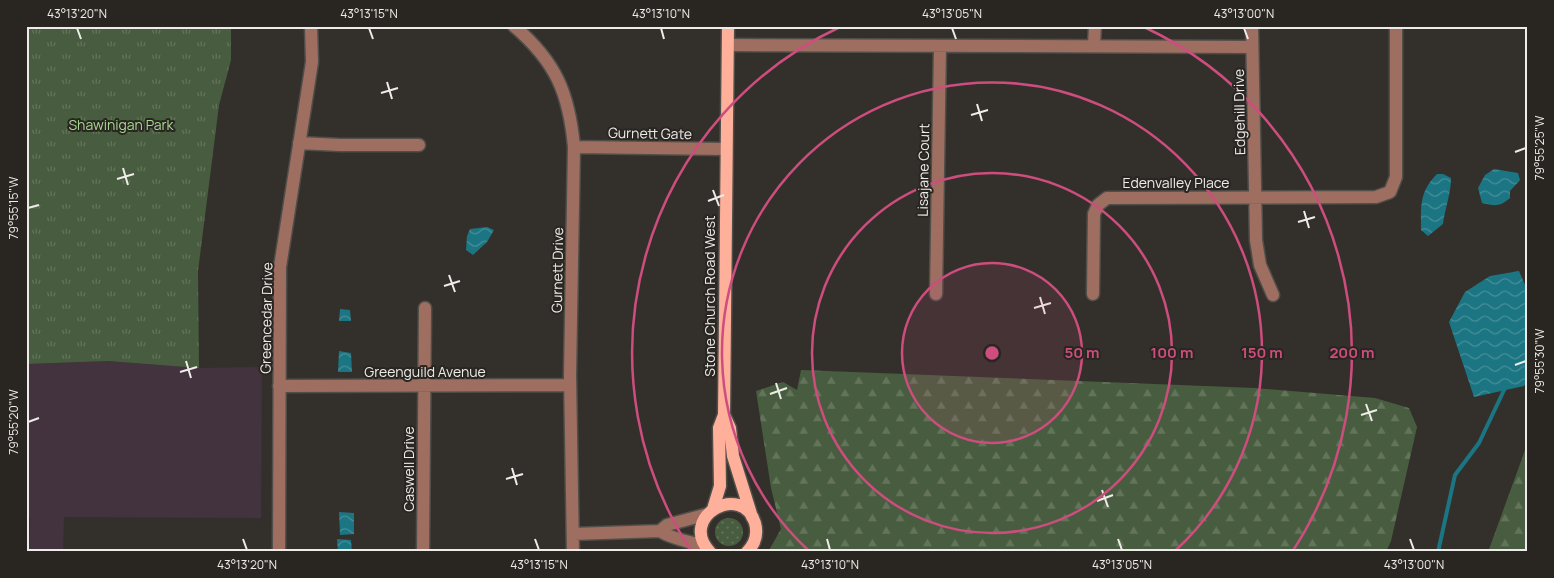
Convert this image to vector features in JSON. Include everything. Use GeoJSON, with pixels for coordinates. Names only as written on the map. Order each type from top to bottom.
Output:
{"type":"FeatureCollection","features":[{"type":"Feature","properties":{"kind":"main road","name":"Stone Church Road West"},"geometry":{"type":"LineString","coordinates":[[724,415],[725,149],[728,26]]}},
{"type":"Feature","properties":{"kind":"main road"},"geometry":{"type":"LineString","coordinates":[[708,550],[702,533],[703,523],[710,512],[720,486],[719,428],[724,415]]}},
{"type":"Feature","properties":{"kind":"main road"},"geometry":{"type":"LineString","coordinates":[[724,415],[730,428],[733,456],[756,525],[756,538],[748,552]]}},
{"type":"Feature","properties":{"kind":"main road"},"geometry":{"type":"LineString","coordinates":[[710,512],[725,504],[734,505],[746,510],[752,517]]}},
{"type":"Feature","properties":{"kind":"street","name":"Greencedar Drive"},"geometry":{"type":"LineString","coordinates":[[279,552],[280,268],[312,62],[311,26]]}},
{"type":"Feature","properties":{"kind":"street","name":"Gurnett Drive"},"geometry":{"type":"LineString","coordinates":[[514,26],[548,61],[562,87],[571,116],[574,147],[570,385],[573,552]]}},
{"type":"Feature","properties":{"kind":"street"},"geometry":{"type":"LineString","coordinates":[[1094,46],[1095,26]]}},
{"type":"Feature","properties":{"kind":"street","name":"Edgehill Drive"},"geometry":{"type":"LineString","coordinates":[[1252,26],[1258,255],[1263,276],[1273,295]]}},
{"type":"Feature","properties":{"kind":"street"},"geometry":{"type":"LineString","coordinates":[[1256,197],[1376,197],[1390,192],[1396,176],[1396,26]]}},
{"type":"Feature","properties":{"kind":"street"},"geometry":{"type":"LineString","coordinates":[[728,45],[1252,47]]}},
{"type":"Feature","properties":{"kind":"street","name":"Lisajane Court"},"geometry":{"type":"LineString","coordinates":[[936,294],[940,46]]}},
{"type":"Feature","properties":{"kind":"street"},"geometry":{"type":"LineString","coordinates":[[300,143],[419,145]]}},
{"type":"Feature","properties":{"kind":"street","name":"Gurnett Gate"},"geometry":{"type":"LineString","coordinates":[[574,147],[725,149]]}},
{"type":"Feature","properties":{"kind":"street","name":"Edenvalley Place"},"geometry":{"type":"LineString","coordinates":[[1093,294],[1094,214],[1098,205],[1105,200],[1114,197],[1256,197]]}},
{"type":"Feature","properties":{"kind":"street","name":"Caswell Drive"},"geometry":{"type":"LineString","coordinates":[[423,552],[425,308]]}},
{"type":"Feature","properties":{"kind":"street","name":"Greenguild Avenue"},"geometry":{"type":"LineString","coordinates":[[279,386],[570,385]]}},
{"type":"Feature","properties":{"kind":"street"},"geometry":{"type":"LineString","coordinates":[[573,534],[660,530],[667,525],[710,512]]}},
{"type":"Feature","properties":{"kind":"street"},"geometry":{"type":"LineString","coordinates":[[660,530],[668,536],[688,540],[708,550]]}},
{"type":"Feature","properties":{"kind":"shaded area"},"geometry":{"type":"Polygon","coordinates":[[[108,361],[199,368],[262,367],[261,518],[64,517],[63,552],[29,552],[30,518],[26,518],[26,364],[108,361]]]}},
{"type":"Feature","properties":{"kind":"green space","name":"Shawinigan Park"},"geometry":{"type":"Polygon","coordinates":[[[26,26],[231,26],[231,60],[219,105],[198,271],[199,368],[108,361],[26,364],[26,26]]]}},
{"type":"Feature","properties":{"kind":"green space"},"geometry":{"type":"Polygon","coordinates":[[[801,370],[1255,388],[1375,398],[1409,408],[1417,427],[1391,541],[1386,552],[768,552],[781,529],[771,488],[756,391],[783,382],[797,390],[801,370]]]}},
{"type":"Feature","properties":{"kind":"green space"},"geometry":{"type":"Polygon","coordinates":[[[1528,442],[1528,552],[1488,552],[1528,442]]]}},
{"type":"Feature","properties":{"kind":"green space"},"geometry":{"type":"Polygon","coordinates":[[[729,518],[739,522],[743,532],[739,542],[729,546],[719,542],[715,532],[719,522],[729,518]]]}},
{"type":"Feature","properties":{"kind":"water"},"geometry":{"type":"Polygon","coordinates":[[[1494,169],[1518,173],[1520,180],[1510,191],[1510,198],[1503,203],[1490,205],[1482,203],[1478,188],[1485,175],[1494,169]]]}},
{"type":"Feature","properties":{"kind":"water"},"geometry":{"type":"Polygon","coordinates":[[[1437,174],[1443,174],[1451,178],[1450,189],[1443,224],[1428,236],[1421,230],[1422,200],[1427,187],[1437,174]]]}},
{"type":"Feature","properties":{"kind":"water"},"geometry":{"type":"Polygon","coordinates":[[[487,227],[494,230],[487,242],[473,255],[466,250],[467,236],[470,229],[487,227]]]}},
{"type":"Feature","properties":{"kind":"water"},"geometry":{"type":"Polygon","coordinates":[[[1519,271],[1528,292],[1528,380],[1524,386],[1474,397],[1449,322],[1465,292],[1490,276],[1519,271]]]}},
{"type":"Feature","properties":{"kind":"water"},"geometry":{"type":"Polygon","coordinates":[[[340,309],[350,310],[351,321],[339,321],[340,309]]]}},
{"type":"Feature","properties":{"kind":"water"},"geometry":{"type":"Polygon","coordinates":[[[339,351],[351,353],[352,372],[338,372],[339,351]]]}},
{"type":"Feature","properties":{"kind":"water"},"geometry":{"type":"Polygon","coordinates":[[[339,512],[354,513],[354,534],[340,535],[339,512]]]}},
{"type":"Feature","properties":{"kind":"water"},"geometry":{"type":"Polygon","coordinates":[[[337,539],[351,540],[352,552],[338,552],[337,539]]]}},
{"type":"Feature","properties":{"kind":"waterway"},"geometry":{"type":"LineString","coordinates":[[1438,552],[1455,475],[1479,443],[1506,386]]}}]}
